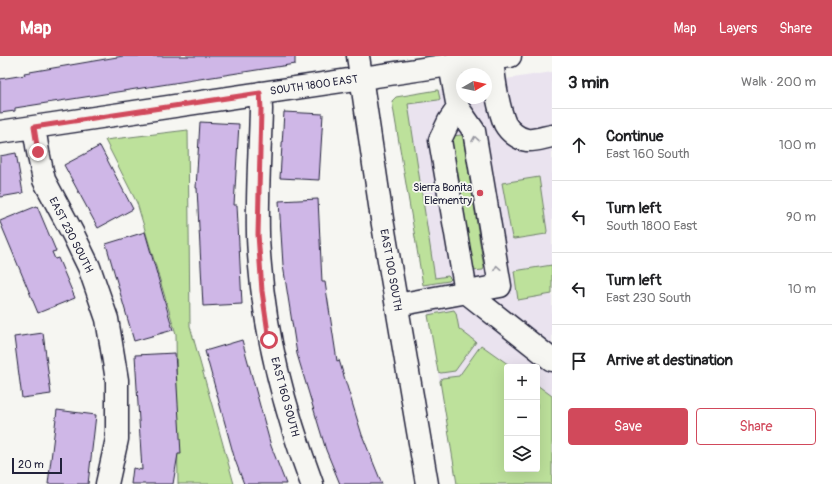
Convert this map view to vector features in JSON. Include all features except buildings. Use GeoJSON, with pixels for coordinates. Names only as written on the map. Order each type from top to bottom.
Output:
{"type":"FeatureCollection","features":[{"type":"Feature","properties":{"kind":"street","name":"EAST 100 SOUTH"},"geometry":{"type":"LineString","coordinates":[[358,56],[382,219],[427,484]]}},
{"type":"Feature","properties":{"kind":"street","name":"SOUTH 1800 EAST"},"geometry":{"type":"LineString","coordinates":[[0,132],[501,57]]}},
{"type":"Feature","properties":{"kind":"street"},"geometry":{"type":"LineString","coordinates":[[501,57],[494,79],[505,124],[512,133],[527,140],[552,136]]}},
{"type":"Feature","properties":{"kind":"street"},"geometry":{"type":"LineString","coordinates":[[397,305],[500,286],[474,131],[458,108],[450,65]]}},
{"type":"Feature","properties":{"kind":"street","name":"EAST 160 SOUTH"},"geometry":{"type":"LineString","coordinates":[[260,93],[261,109],[258,234],[262,291],[269,340],[281,388],[295,436],[312,484]]}},
{"type":"Feature","properties":{"kind":"street"},"geometry":{"type":"LineString","coordinates":[[458,108],[449,121],[440,140],[466,292],[552,360]]}},
{"type":"Feature","properties":{"kind":"street","name":"EAST 230 SOUTH"},"geometry":{"type":"LineString","coordinates":[[34,127],[44,180],[89,267],[107,319],[117,380],[117,439],[107,484]]}},
{"type":"Feature","properties":{"kind":"shaded area","name":"Sierra Bonita Elementry"},"geometry":{"type":"Polygon","coordinates":[[[552,72],[552,484],[457,484],[392,101],[396,97],[456,87],[456,104],[492,104],[492,81],[552,72]]]}},
{"type":"Feature","properties":{"kind":"green space"},"geometry":{"type":"Polygon","coordinates":[[[438,90],[440,99],[438,100],[408,104],[435,278],[448,276],[451,279],[449,281],[423,285],[392,101],[396,97],[438,90]]]}},
{"type":"Feature","properties":{"kind":"green space"},"geometry":{"type":"Polygon","coordinates":[[[188,130],[190,326],[234,484],[178,484],[176,334],[137,203],[105,140],[188,130]]]}},
{"type":"Feature","properties":{"kind":"green space"},"geometry":{"type":"Polygon","coordinates":[[[452,136],[463,136],[484,268],[483,270],[473,271],[451,138],[452,136]]]}},
{"type":"Feature","properties":{"kind":"green space"},"geometry":{"type":"Polygon","coordinates":[[[539,177],[547,231],[546,234],[514,239],[512,238],[502,183],[539,177]]]}},
{"type":"Feature","properties":{"kind":"green space"},"geometry":{"type":"Polygon","coordinates":[[[552,265],[552,294],[518,300],[514,271],[552,265]]]}},
{"type":"Feature","properties":{"kind":"green space"},"geometry":{"type":"Polygon","coordinates":[[[454,310],[459,329],[476,342],[455,371],[441,373],[438,372],[428,315],[454,310]]]}},
{"type":"Feature","properties":{"kind":"green space"},"geometry":{"type":"Polygon","coordinates":[[[481,345],[508,364],[504,364],[504,472],[540,472],[540,387],[552,396],[552,484],[457,484],[440,381],[442,378],[459,376],[481,345]]]}},
{"type":"Feature","properties":{"kind":"place","name":"Sierra Bonita Elementry"},"geometry":{"type":"Point","coordinates":[480,193]}},
{"type":"Feature","properties":{"kind":"route"},"geometry":{"type":"LineString","coordinates":[[38,152],[34,127],[260,93],[261,109],[258,234],[262,291],[269,340]]}}]}
